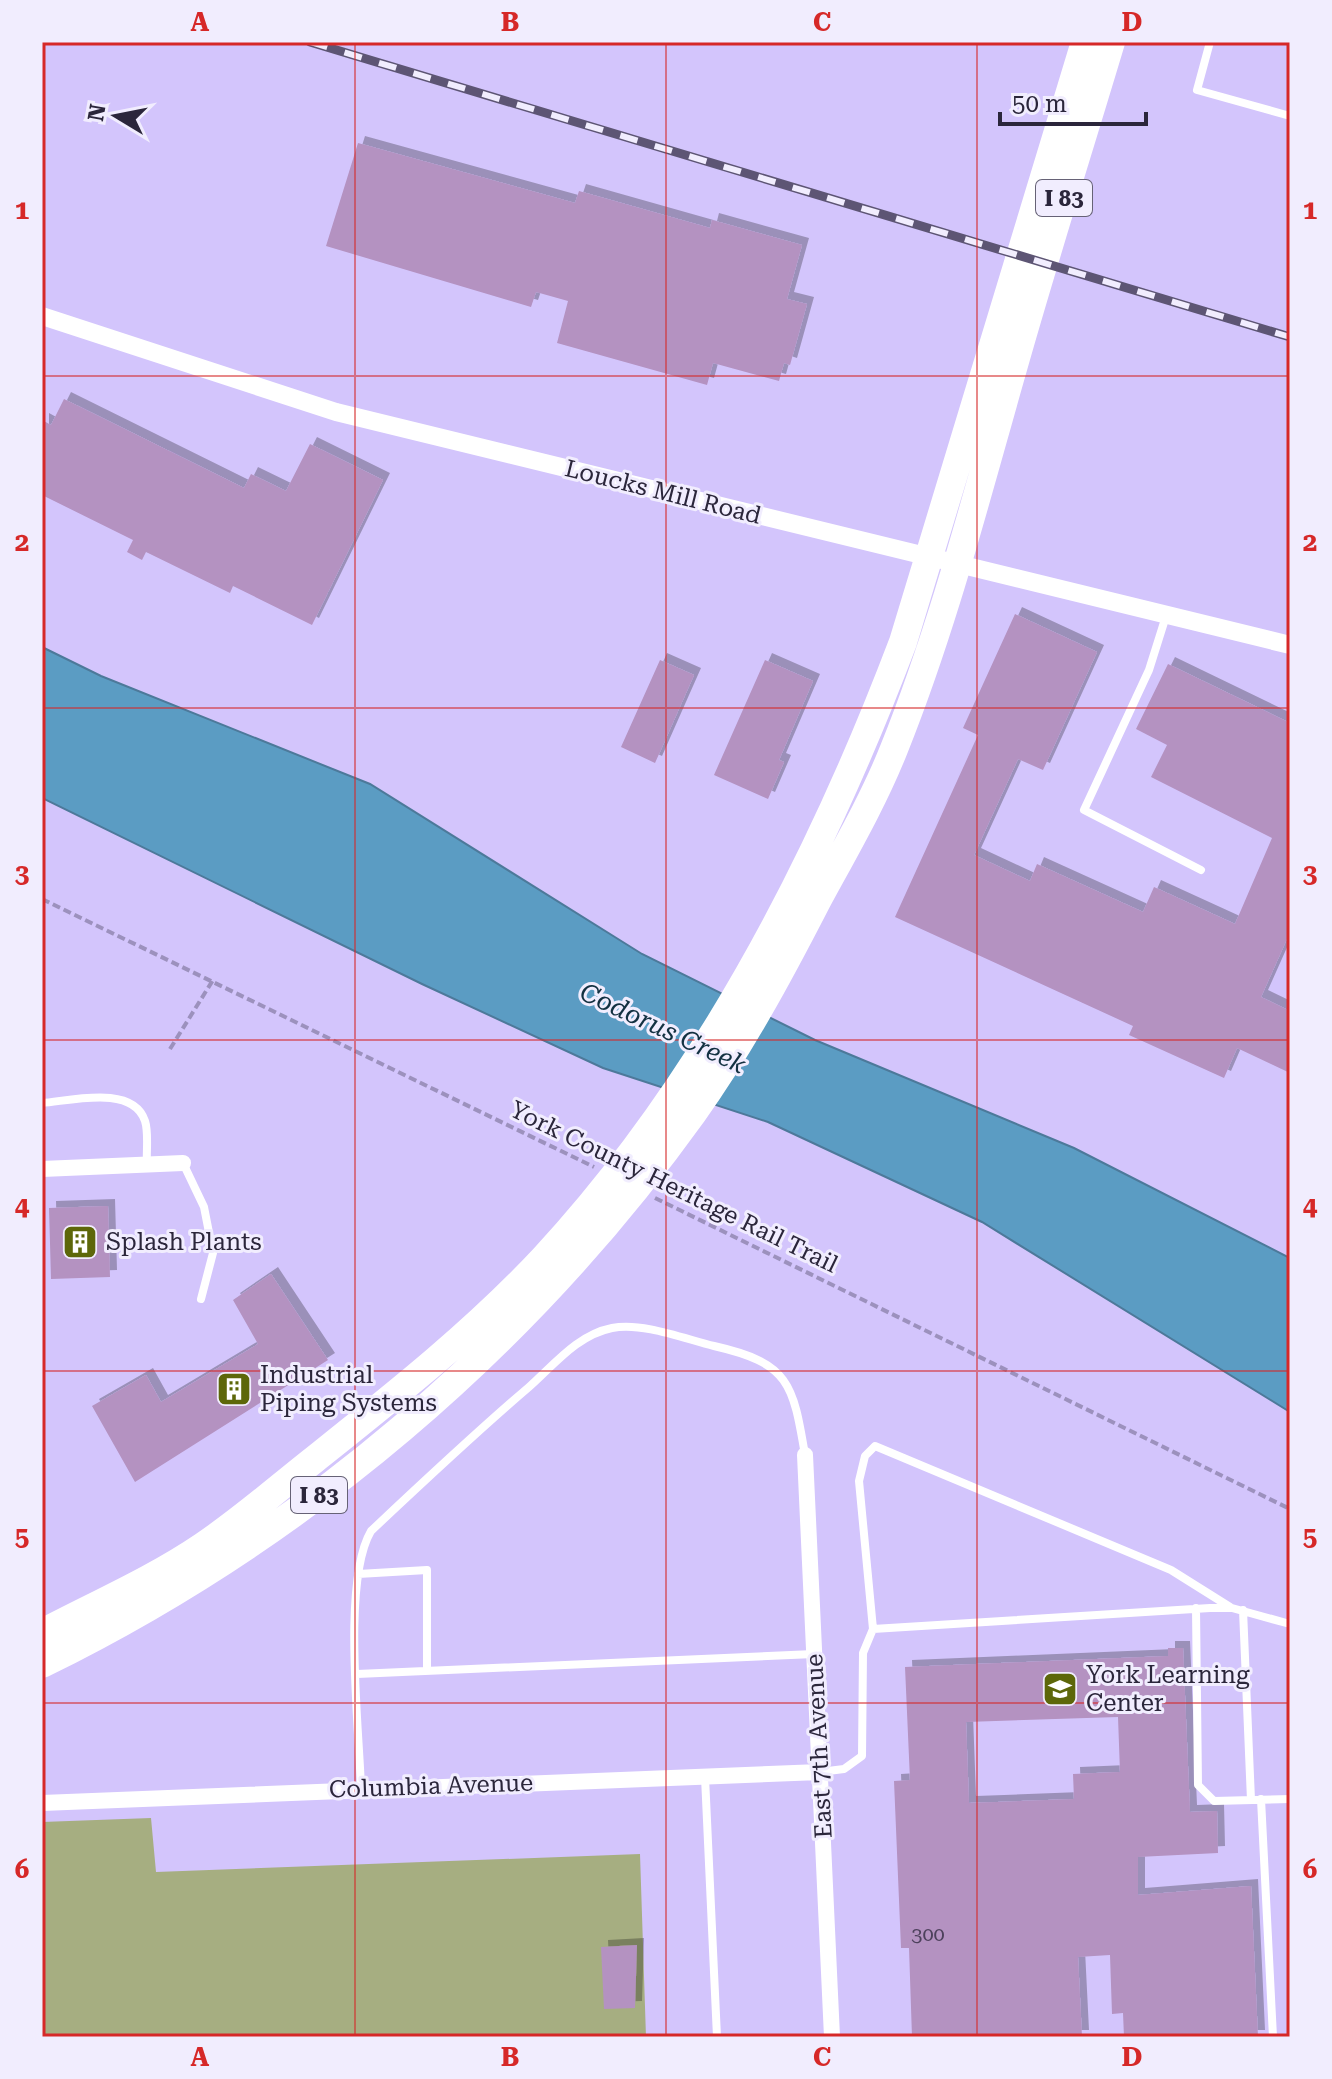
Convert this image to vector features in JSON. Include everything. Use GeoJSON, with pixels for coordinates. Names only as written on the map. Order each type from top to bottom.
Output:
{"type":"FeatureCollection","features":[{"type":"Feature","properties":{"kind":"highway","name":"I 83"},"geometry":{"type":"LineString","coordinates":[[42,1664],[200,1576],[351,1472],[443,1393],[695,1111],[774,985],[826,856],[893,753],[956,464],[1085,42]]}},
{"type":"Feature","properties":{"kind":"highway","name":"I 83"},"geometry":{"type":"LineString","coordinates":[[916,646],[981,482],[1111,42]]}},
{"type":"Feature","properties":{"kind":"highway","name":"I 83"},"geometry":{"type":"LineString","coordinates":[[42,1633],[201,1547],[410,1384],[552,1268]]}},
{"type":"Feature","properties":{"kind":"street","name":"Loucks Mill Road"},"geometry":{"type":"LineString","coordinates":[[42,316],[336,412],[1290,645]]}},
{"type":"Feature","properties":{"kind":"street"},"geometry":{"type":"LineString","coordinates":[[42,1169],[183,1163]]}},
{"type":"Feature","properties":{"kind":"street","name":"East 7th Avenue"},"geometry":{"type":"LineString","coordinates":[[805,1455],[832,2037]]}},
{"type":"Feature","properties":{"kind":"street","name":"Columbia Avenue"},"geometry":{"type":"LineString","coordinates":[[42,1803],[820,1772]]}},
{"type":"Feature","properties":{"kind":"lane"},"geometry":{"type":"LineString","coordinates":[[1210,42],[1197,90],[1290,116]]}},
{"type":"Feature","properties":{"kind":"lane"},"geometry":{"type":"LineString","coordinates":[[1166,616],[1149,670],[1084,810],[1201,870]]}},
{"type":"Feature","properties":{"kind":"lane"},"geometry":{"type":"LineString","coordinates":[[42,1103],[122,1100],[138,1109],[145,1121],[147,1165]]}},
{"type":"Feature","properties":{"kind":"lane"},"geometry":{"type":"LineString","coordinates":[[183,1163],[204,1207],[213,1253],[201,1299]]}},
{"type":"Feature","properties":{"kind":"lane"},"geometry":{"type":"LineString","coordinates":[[361,1788],[357,1674],[358,1574],[364,1543],[371,1531],[574,1345],[613,1328],[643,1330],[763,1359],[784,1378],[797,1406],[805,1455]]}},
{"type":"Feature","properties":{"kind":"lane"},"geometry":{"type":"LineString","coordinates":[[820,1772],[844,1769],[862,1756],[863,1653],[873,1629],[859,1481],[865,1456],[875,1446],[1171,1570],[1232,1608]]}},
{"type":"Feature","properties":{"kind":"lane"},"geometry":{"type":"LineString","coordinates":[[358,1574],[427,1570],[427,1670]]}},
{"type":"Feature","properties":{"kind":"lane"},"geometry":{"type":"LineString","coordinates":[[1196,1608],[1198,1785],[1214,1801],[1290,1799]]}},
{"type":"Feature","properties":{"kind":"lane"},"geometry":{"type":"LineString","coordinates":[[873,1629],[1196,1608],[1232,1608],[1290,1624]]}},
{"type":"Feature","properties":{"kind":"lane"},"geometry":{"type":"LineString","coordinates":[[1243,1610],[1273,2037]]}},
{"type":"Feature","properties":{"kind":"lane"},"geometry":{"type":"LineString","coordinates":[[357,1674],[814,1654]]}},
{"type":"Feature","properties":{"kind":"lane"},"geometry":{"type":"LineString","coordinates":[[705,1776],[717,2037]]}},
{"type":"Feature","properties":{"kind":"path","name":"York County Heritage Rail Trail"},"geometry":{"type":"LineString","coordinates":[[42,899],[603,1172]]}},
{"type":"Feature","properties":{"kind":"path"},"geometry":{"type":"LineString","coordinates":[[170,1049],[213,980]]}},
{"type":"Feature","properties":{"kind":"path","name":"York County Heritage Rail Trail"},"geometry":{"type":"LineString","coordinates":[[646,1193],[1290,1509]]}},
{"type":"Feature","properties":{"kind":"green space"},"geometry":{"type":"Polygon","coordinates":[[[151,1818],[156,1872],[640,1854],[646,2037],[42,2037],[42,1822],[151,1818]]]}},
{"type":"Feature","properties":{"kind":"water","name":"Codorus Creek"},"geometry":{"type":"Polygon","coordinates":[[[42,647],[101,676],[370,784],[642,954],[815,1040],[1074,1148],[1290,1258],[1290,1412],[982,1222],[768,1122],[603,1068],[422,984],[42,798],[42,647]]]}},
{"type":"Feature","properties":{"kind":"building"},"geometry":{"type":"Polygon","coordinates":[[[358,143],[575,203],[579,191],[710,228],[712,220],[802,245],[787,299],[807,304],[790,365],[784,363],[779,381],[713,363],[707,385],[557,343],[568,301],[536,292],[531,307],[326,246],[358,143]]]}},
{"type":"Feature","properties":{"kind":"building"},"geometry":{"type":"Polygon","coordinates":[[[64,399],[244,488],[251,474],[286,491],[310,444],[383,480],[312,625],[233,586],[230,593],[146,552],[142,560],[127,552],[133,540],[42,495],[42,420],[51,425],[64,399]]]}},
{"type":"Feature","properties":{"kind":"building"},"geometry":{"type":"Polygon","coordinates":[[[1015,614],[1097,652],[1043,770],[1018,759],[974,855],[1030,881],[1037,864],[1143,912],[1154,887],[1235,924],[1272,838],[1151,777],[1167,745],[1136,729],[1168,664],[1290,723],[1290,932],[1261,997],[1290,1011],[1290,1073],[1237,1048],[1224,1078],[1129,1035],[1133,1026],[895,917],[978,735],[963,728],[1015,614]]]}},
{"type":"Feature","properties":{"kind":"building"},"geometry":{"type":"Polygon","coordinates":[[[660,660],[694,675],[655,763],[621,747],[660,660]]]}},
{"type":"Feature","properties":{"kind":"building"},"geometry":{"type":"Polygon","coordinates":[[[765,660],[813,681],[779,760],[784,762],[768,799],[714,775],[765,660]]]}},
{"type":"Feature","properties":{"kind":"building","name":"Splash Plants"},"geometry":{"type":"Polygon","coordinates":[[[108,1206],[110,1277],[51,1279],[49,1208],[108,1206]]]}},
{"type":"Feature","properties":{"kind":"building","name":"Industrial Piping Systems"},"geometry":{"type":"Polygon","coordinates":[[[271,1274],[328,1360],[135,1482],[92,1406],[146,1375],[161,1402],[258,1344],[233,1300],[271,1274]]]}},
{"type":"Feature","properties":{"kind":"building"},"geometry":{"type":"Polygon","coordinates":[[[1168,1648],[1183,1648],[1190,1812],[1217,1811],[1218,1853],[1138,1857],[1138,1895],[1251,1886],[1258,2037],[1124,2037],[1123,2013],[1112,2014],[1110,1955],[1078,1957],[1082,2037],[912,2037],[909,1948],[901,1948],[894,1781],[910,1780],[905,1667],[1168,1656],[1168,1648]],[[1118,1717],[966,1722],[969,1803],[1074,1799],[1073,1774],[1120,1772],[1118,1717]]]}},
{"type":"Feature","properties":{"kind":"building"},"geometry":{"type":"Polygon","coordinates":[[[637,1945],[635,2008],[604,2009],[601,1947],[637,1945]]]}},
{"type":"Feature","properties":{"kind":"railway"},"geometry":{"type":"LineString","coordinates":[[310,42],[1290,337]]}},
{"type":"Feature","properties":{"kind":"place","name":"Splash Plants"},"geometry":{"type":"Point","coordinates":[80,1242]}},
{"type":"Feature","properties":{"kind":"place","name":"Industrial Piping Systems"},"geometry":{"type":"Point","coordinates":[234,1389]}},
{"type":"Feature","properties":{"kind":"place","name":"York Learning Center"},"geometry":{"type":"Point","coordinates":[1060,1689]}}]}
